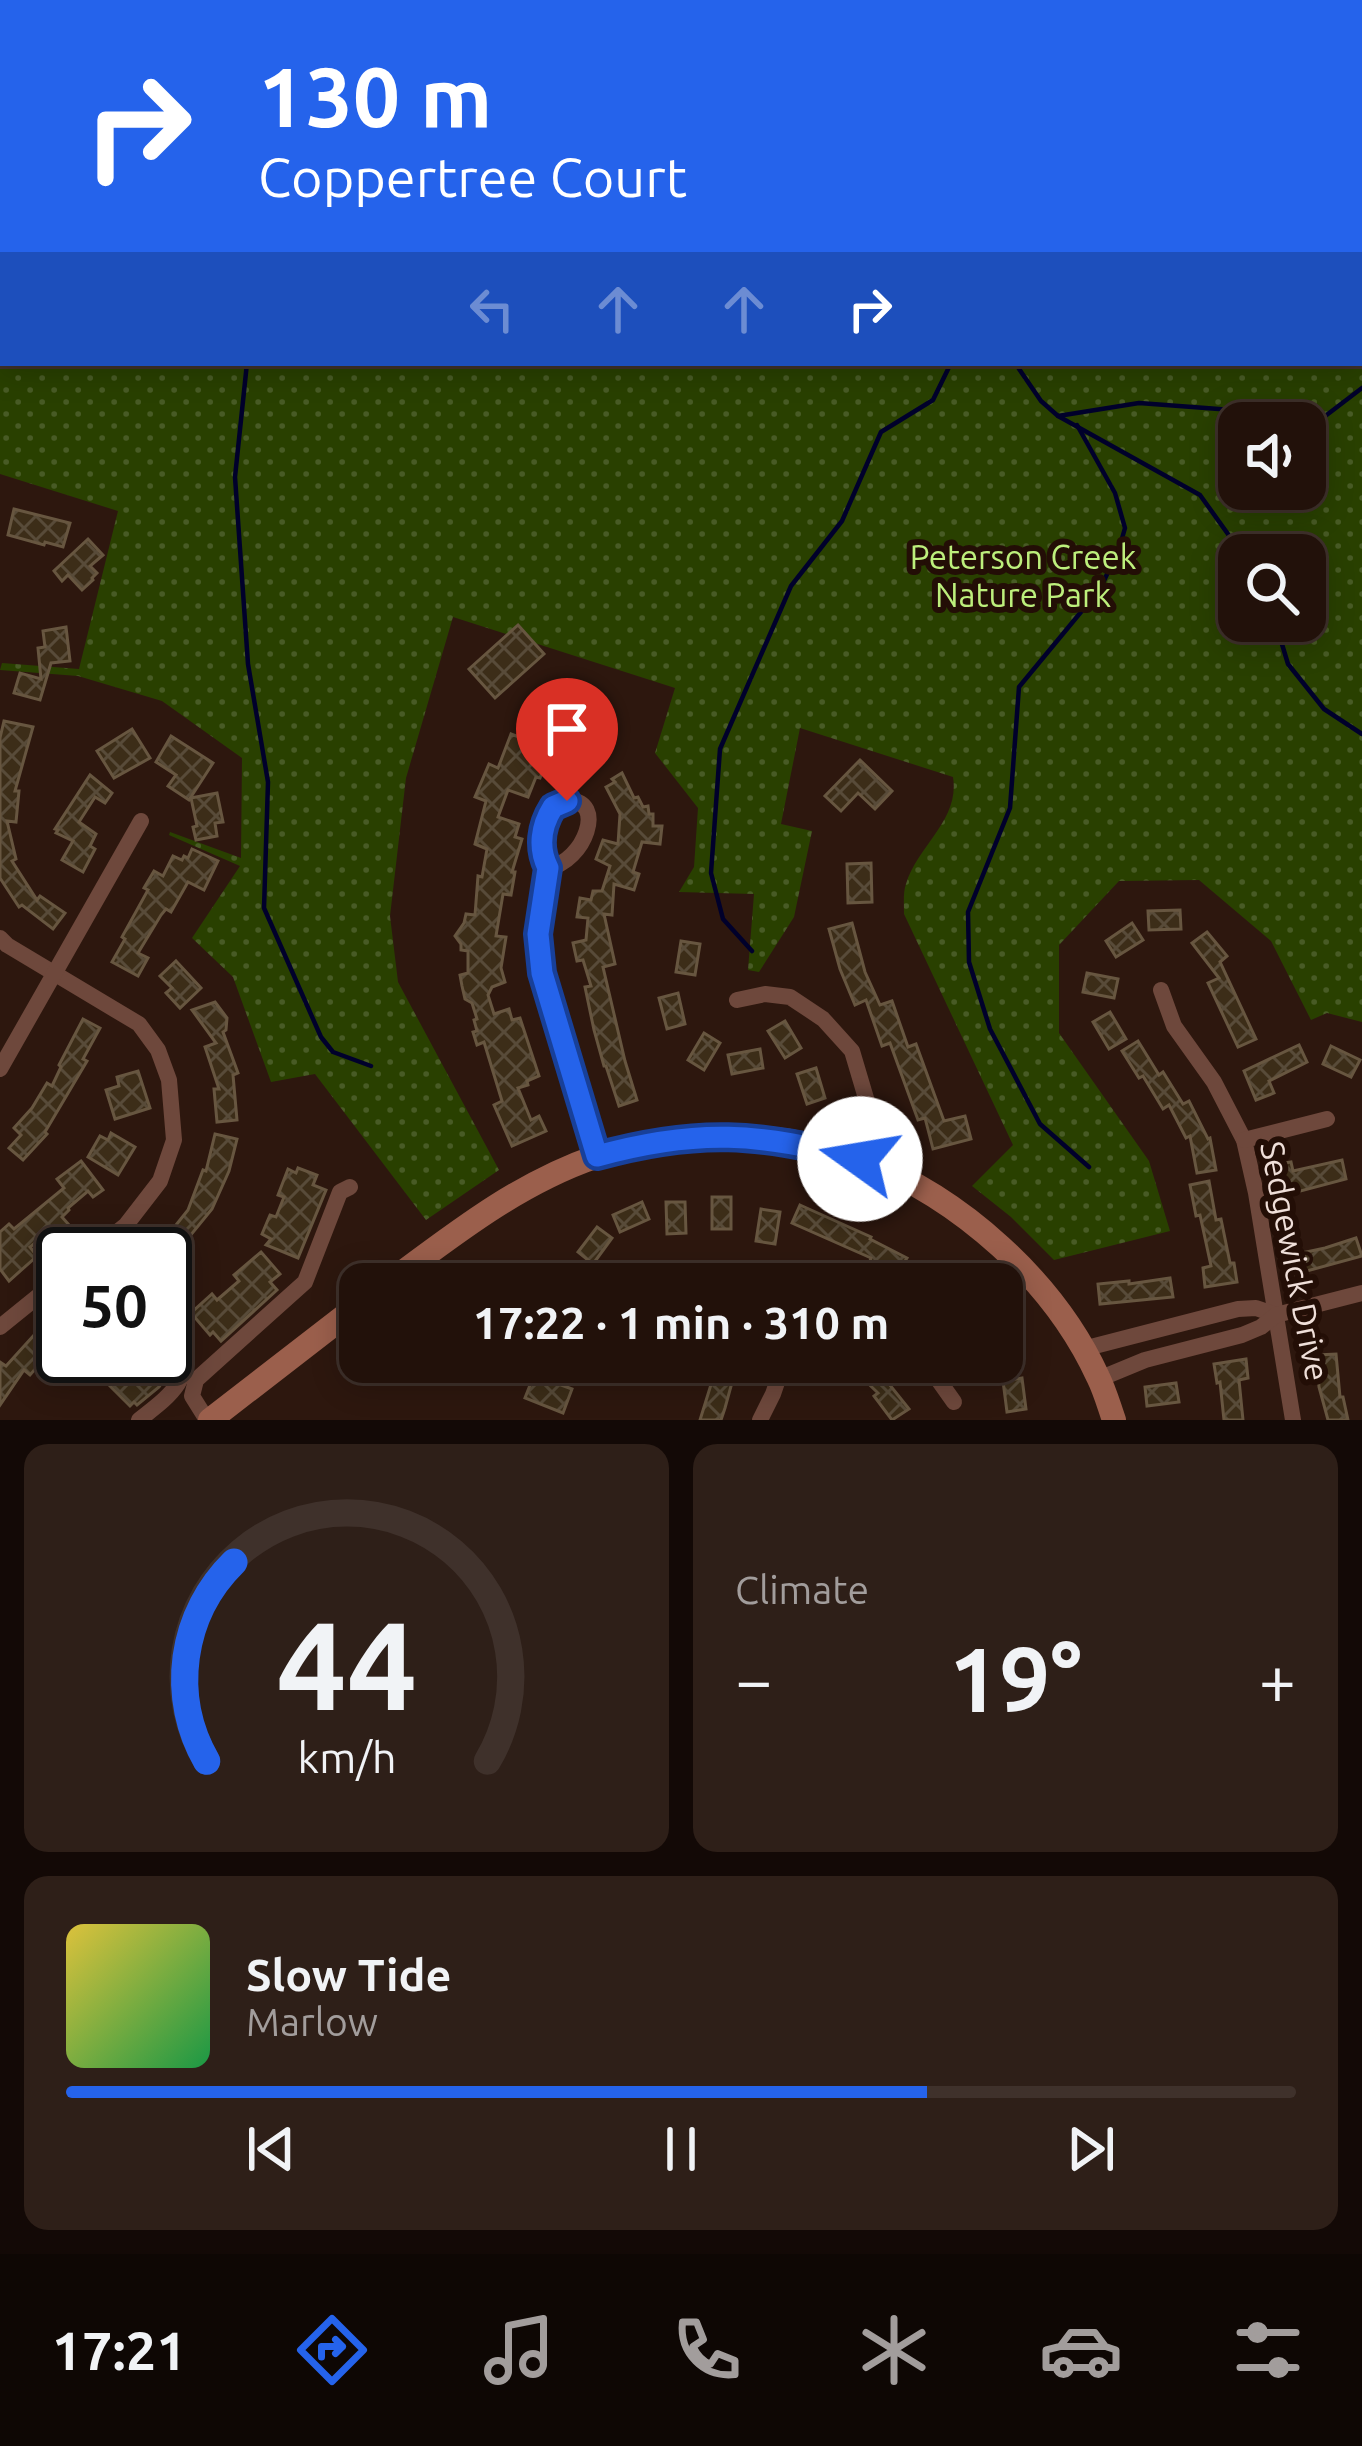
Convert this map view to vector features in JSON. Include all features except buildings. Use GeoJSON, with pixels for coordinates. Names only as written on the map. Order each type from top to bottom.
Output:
{"type":"FeatureCollection","features":[{"type":"Feature","properties":{"kind":"main road"},"geometry":{"type":"LineString","coordinates":[[415,1263],[542,1177],[597,1156],[695,1136],[792,1143],[860,1159],[926,1191],[1005,1252],[1048,1296],[1083,1349],[1114,1420]]}},
{"type":"Feature","properties":{"kind":"main road"},"geometry":{"type":"LineString","coordinates":[[209,1420],[339,1320]]}},
{"type":"Feature","properties":{"kind":"street"},"geometry":{"type":"LineString","coordinates":[[0,1070],[141,821]]}},
{"type":"Feature","properties":{"kind":"street"},"geometry":{"type":"LineString","coordinates":[[548,868],[538,934],[542,973],[597,1156]]}},
{"type":"Feature","properties":{"kind":"street"},"geometry":{"type":"LineString","coordinates":[[0,938],[139,1024],[158,1050],[169,1080],[174,1139],[160,1181],[124,1227]]}},
{"type":"Feature","properties":{"kind":"street","name":"Sedgewick Drive"},"geometry":{"type":"LineString","coordinates":[[1161,990],[1174,1026],[1214,1082],[1244,1140],[1292,1420]]}},
{"type":"Feature","properties":{"kind":"street"},"geometry":{"type":"LineString","coordinates":[[736,1000],[765,994],[790,998],[823,1018],[852,1052],[871,1115],[860,1159]]}},
{"type":"Feature","properties":{"kind":"street"},"geometry":{"type":"LineString","coordinates":[[1244,1140],[1327,1119]]}},
{"type":"Feature","properties":{"kind":"street"},"geometry":{"type":"LineString","coordinates":[[209,1420],[192,1396],[196,1380],[305,1282],[340,1192],[350,1187]]}},
{"type":"Feature","properties":{"kind":"street"},"geometry":{"type":"LineString","coordinates":[[1099,1379],[1145,1360],[1242,1335],[1276,1315],[1362,1293]]}},
{"type":"Feature","properties":{"kind":"street"},"geometry":{"type":"LineString","coordinates":[[0,1328],[36,1298]]}},
{"type":"Feature","properties":{"kind":"street"},"geometry":{"type":"LineString","coordinates":[[1083,1349],[1238,1309],[1256,1308],[1276,1315]]}},
{"type":"Feature","properties":{"kind":"street"},"geometry":{"type":"LineString","coordinates":[[140,1420],[176,1391],[179,1383]]}},
{"type":"Feature","properties":{"kind":"street"},"geometry":{"type":"LineString","coordinates":[[760,1420],[777,1383]]}},
{"type":"Feature","properties":{"kind":"street"},"geometry":{"type":"LineString","coordinates":[[941,1383],[954,1402]]}},
{"type":"Feature","properties":{"kind":"green space","name":"Peterson Creek Nature Park"},"geometry":{"type":"Polygon","coordinates":[[[0,366],[1362,366],[1362,1022],[1327,1013],[1311,1020],[1271,941],[1199,880],[1119,881],[1059,945],[1059,1033],[1149,1161],[1170,1231],[1054,1260],[972,1186],[1013,1145],[904,914],[906,884],[950,806],[953,777],[800,728],[781,824],[812,831],[794,917],[759,972],[748,970],[754,894],[679,892],[694,867],[698,808],[655,753],[675,688],[453,617],[406,778],[390,916],[398,982],[499,1170],[426,1220],[315,1074],[271,1082],[233,977],[192,938],[240,866],[169,835],[241,858],[242,758],[162,701],[78,676],[0,670],[2,663],[79,669],[118,511],[0,474],[0,366]]]}},
{"type":"Feature","properties":{"kind":"waterway"},"geometry":{"type":"LineString","coordinates":[[247,366],[235,477],[248,664],[268,782],[264,908],[321,1037],[333,1052],[371,1066]]}},
{"type":"Feature","properties":{"kind":"waterway"},"geometry":{"type":"LineString","coordinates":[[752,951],[723,919],[711,873],[720,749],[791,586],[842,521],[881,432],[933,400],[950,366]]}},
{"type":"Feature","properties":{"kind":"waterway"},"geometry":{"type":"LineString","coordinates":[[1017,366],[1041,401],[1058,416],[1200,495],[1228,534]]}},
{"type":"Feature","properties":{"kind":"waterway"},"geometry":{"type":"LineString","coordinates":[[1058,416],[1139,403],[1324,417],[1362,388]]}},
{"type":"Feature","properties":{"kind":"waterway"},"geometry":{"type":"LineString","coordinates":[[1077,425],[1115,493],[1125,528],[1100,589],[1019,687],[1010,808],[968,912],[969,962],[990,1029],[1040,1124],[1089,1167]]}},
{"type":"Feature","properties":{"kind":"waterway"},"geometry":{"type":"LineString","coordinates":[[1281,642],[1288,664],[1324,709],[1362,734]]}},
{"type":"Feature","properties":{"kind":"route"},"geometry":{"type":"LineString","coordinates":[[567,801],[548,814],[542,836],[548,868],[539,953],[597,1156],[648,1142],[735,1136],[860,1159]]}}]}
